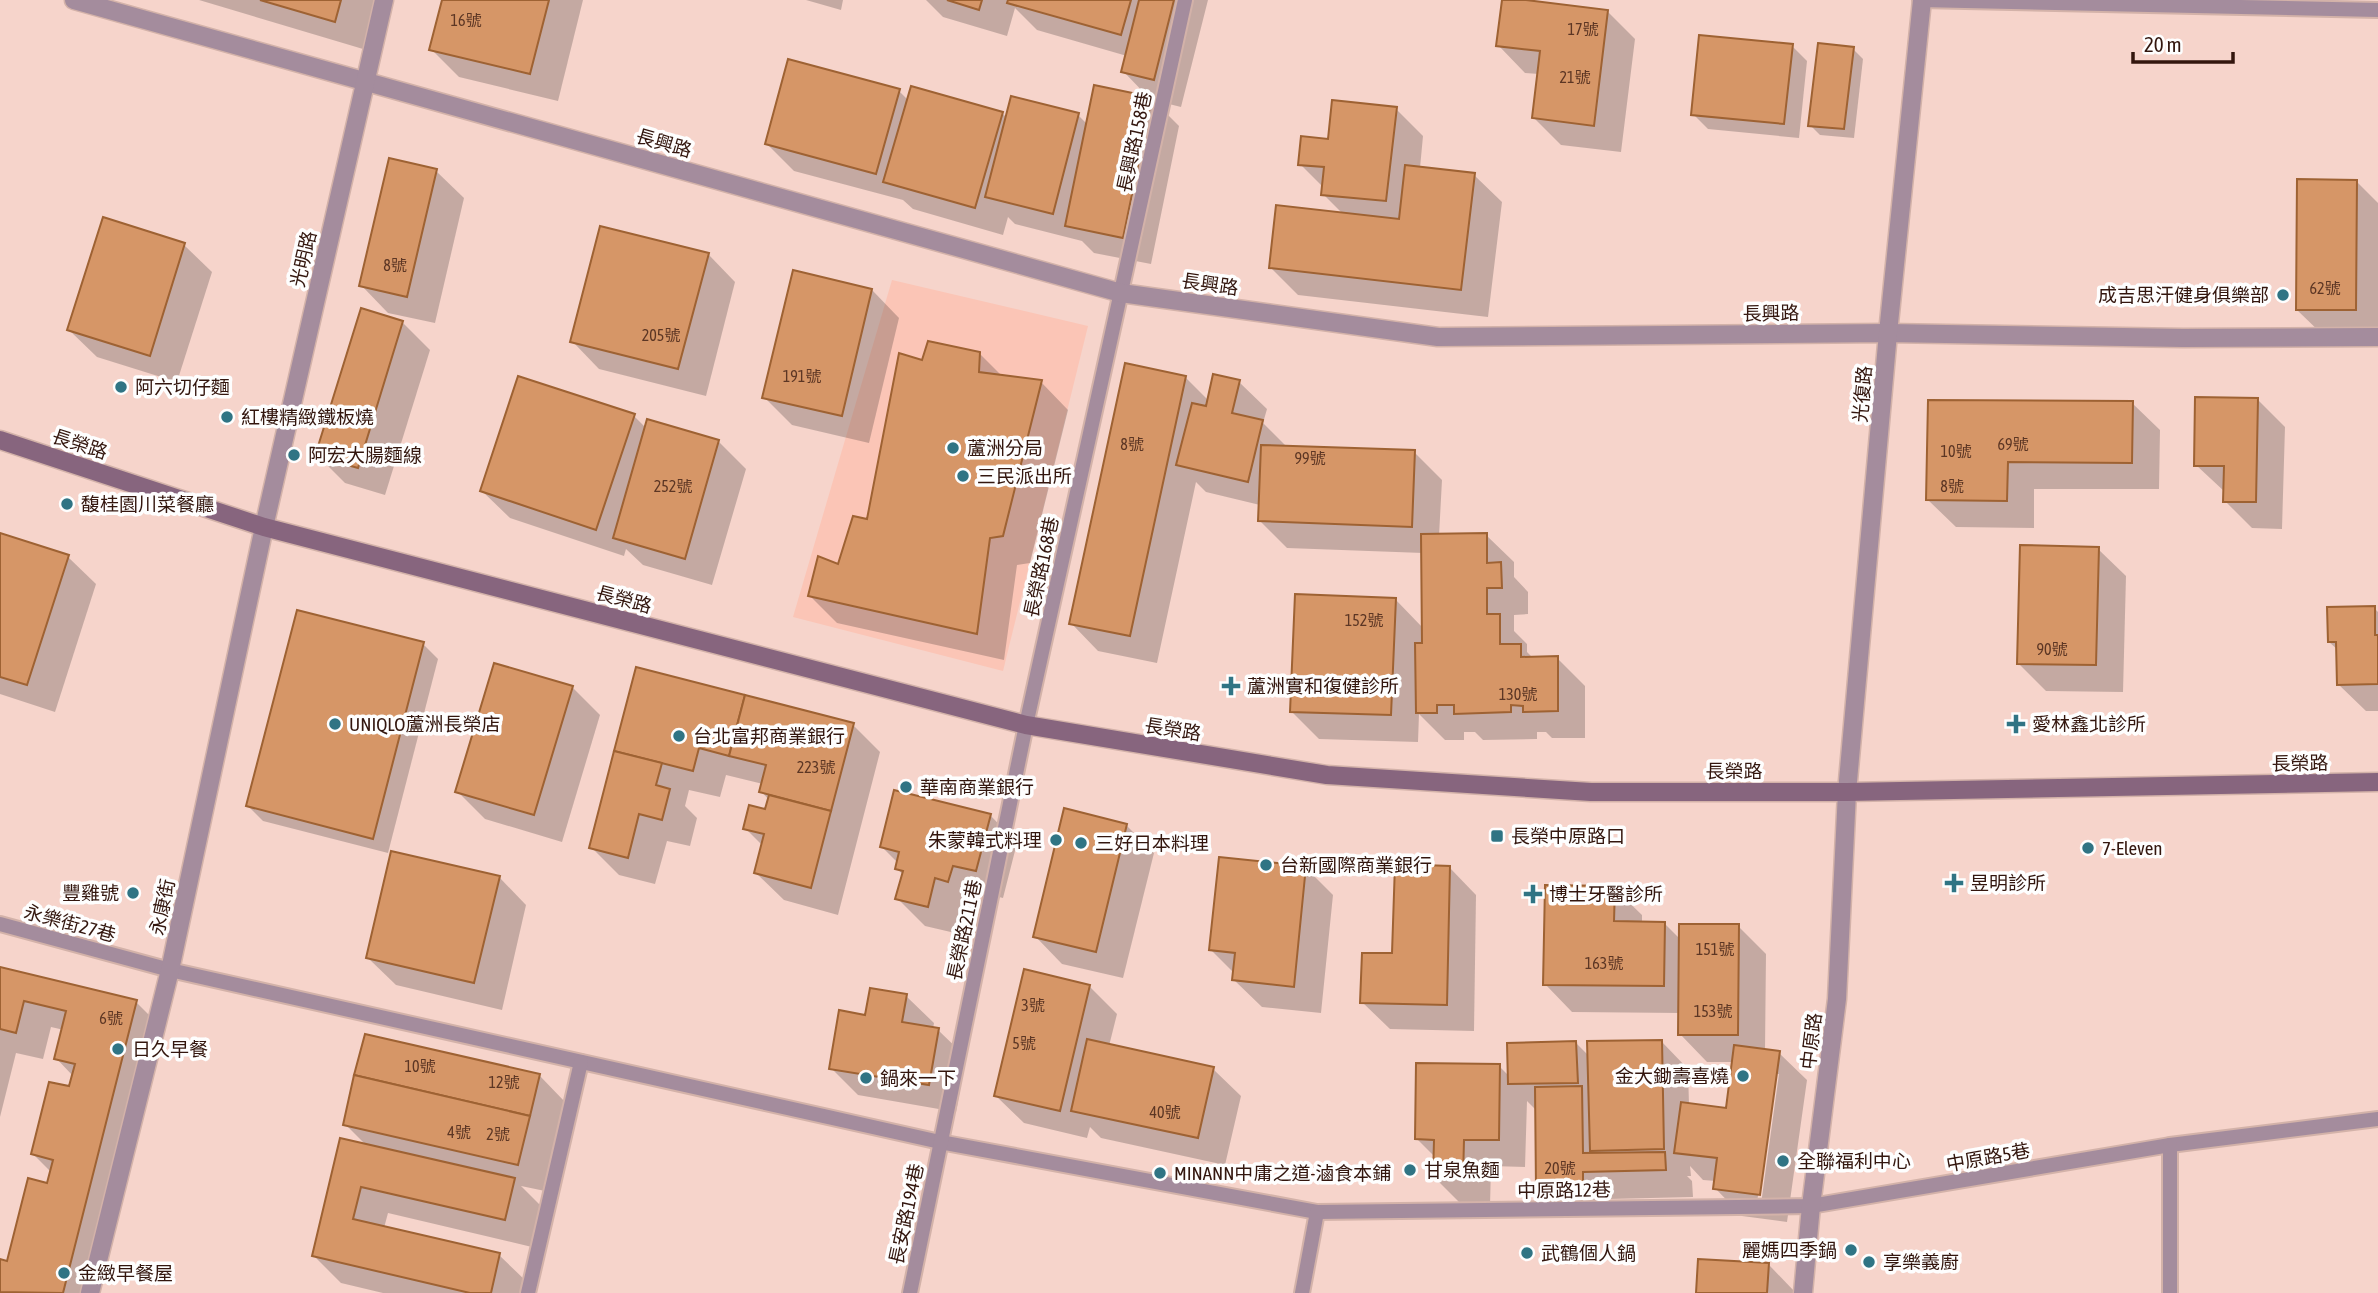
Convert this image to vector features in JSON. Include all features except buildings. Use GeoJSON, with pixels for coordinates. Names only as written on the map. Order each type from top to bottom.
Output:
{"type":"FeatureCollection","features":[{"type":"Feature","properties":{"kind":"street","name":"長興路"},"geometry":{"type":"LineString","coordinates":[[74,0],[1121,293],[1438,337],[1888,333],[2378,338]]}},
{"type":"Feature","properties":{"kind":"street","name":"光明路"},"geometry":{"type":"LineString","coordinates":[[264,527],[384,0]]}},
{"type":"Feature","properties":{"kind":"street","name":"光復路"},"geometry":{"type":"LineString","coordinates":[[1847,792],[1888,333],[1922,0]]}},
{"type":"Feature","properties":{"kind":"street","name":"長榮路"},"geometry":{"type":"LineString","coordinates":[[0,439],[264,527],[1026,725],[1326,775],[1591,792],[1847,792],[2378,782]]}},
{"type":"Feature","properties":{"kind":"street","name":"永康街"},"geometry":{"type":"LineString","coordinates":[[90,1293],[170,970],[264,527]]}},
{"type":"Feature","properties":{"kind":"street","name":"中原路"},"geometry":{"type":"LineString","coordinates":[[1803,1293],[1811,1206],[1838,999],[1847,792]]}},
{"type":"Feature","properties":{"kind":"lane","name":"長興路158巷"},"geometry":{"type":"LineString","coordinates":[[1121,293],[1185,0]]}},
{"type":"Feature","properties":{"kind":"lane"},"geometry":{"type":"LineString","coordinates":[[1922,0],[2378,10]]}},
{"type":"Feature","properties":{"kind":"lane","name":"長榮路168巷"},"geometry":{"type":"LineString","coordinates":[[1026,725],[1121,293]]}},
{"type":"Feature","properties":{"kind":"lane","name":"長榮路211巷"},"geometry":{"type":"LineString","coordinates":[[940,1142],[1026,725]]}},
{"type":"Feature","properties":{"kind":"lane","name":"永樂街27巷"},"geometry":{"type":"LineString","coordinates":[[0,924],[170,970],[581,1062]]}},
{"type":"Feature","properties":{"kind":"lane"},"geometry":{"type":"LineString","coordinates":[[528,1293],[581,1062]]}},
{"type":"Feature","properties":{"kind":"lane","name":"中原路12巷"},"geometry":{"type":"LineString","coordinates":[[581,1062],[940,1142],[1317,1212],[1811,1206]]}},
{"type":"Feature","properties":{"kind":"lane","name":"中原路5巷"},"geometry":{"type":"LineString","coordinates":[[1811,1206],[2170,1145],[2378,1119]]}},
{"type":"Feature","properties":{"kind":"lane","name":"長安路194巷"},"geometry":{"type":"LineString","coordinates":[[910,1293],[940,1142]]}},
{"type":"Feature","properties":{"kind":"lane"},"geometry":{"type":"LineString","coordinates":[[2170,1145],[2170,1293]]}},
{"type":"Feature","properties":{"kind":"lane"},"geometry":{"type":"LineString","coordinates":[[1302,1293],[1317,1212]]}},
{"type":"Feature","properties":{"kind":"shaded area"},"geometry":{"type":"Polygon","coordinates":[[[892,280],[1088,326],[1003,671],[793,617],[892,280]]]}},
{"type":"Feature","properties":{"kind":"place","name":"成吉思汗健身俱樂部"},"geometry":{"type":"Point","coordinates":[2283,295]}},
{"type":"Feature","properties":{"kind":"place","name":"阿六切仔麵"},"geometry":{"type":"Point","coordinates":[121,387]}},
{"type":"Feature","properties":{"kind":"place","name":"紅樓精緻鐵板燒"},"geometry":{"type":"Point","coordinates":[227,417]}},
{"type":"Feature","properties":{"kind":"place","name":"蘆洲分局"},"geometry":{"type":"Point","coordinates":[953,448]}},
{"type":"Feature","properties":{"kind":"place","name":"阿宏大腸麵線"},"geometry":{"type":"Point","coordinates":[294,455]}},
{"type":"Feature","properties":{"kind":"place","name":"三民派出所"},"geometry":{"type":"Point","coordinates":[963,476]}},
{"type":"Feature","properties":{"kind":"place","name":"馥桂園川菜餐廳"},"geometry":{"type":"Point","coordinates":[67,504]}},
{"type":"Feature","properties":{"kind":"place","name":"蘆洲實和復健診所"},"geometry":{"type":"Point","coordinates":[1231,686]}},
{"type":"Feature","properties":{"kind":"place","name":"UNIQLO蘆洲長榮店"},"geometry":{"type":"Point","coordinates":[335,724]}},
{"type":"Feature","properties":{"kind":"place","name":"愛林鑫北診所"},"geometry":{"type":"Point","coordinates":[2016,724]}},
{"type":"Feature","properties":{"kind":"place","name":"台北富邦商業銀行"},"geometry":{"type":"Point","coordinates":[679,736]}},
{"type":"Feature","properties":{"kind":"place","name":"華南商業銀行"},"geometry":{"type":"Point","coordinates":[906,787]}},
{"type":"Feature","properties":{"kind":"place","name":"長榮中原路口"},"geometry":{"type":"Point","coordinates":[1497,836]}},
{"type":"Feature","properties":{"kind":"place","name":"朱蒙韓式料理"},"geometry":{"type":"Point","coordinates":[1056,840]}},
{"type":"Feature","properties":{"kind":"place","name":"三好日本料理"},"geometry":{"type":"Point","coordinates":[1081,843]}},
{"type":"Feature","properties":{"kind":"place","name":"7-Eleven"},"geometry":{"type":"Point","coordinates":[2088,848]}},
{"type":"Feature","properties":{"kind":"place","name":"台新國際商業銀行"},"geometry":{"type":"Point","coordinates":[1266,865]}},
{"type":"Feature","properties":{"kind":"place","name":"昱明診所"},"geometry":{"type":"Point","coordinates":[1954,883]}},
{"type":"Feature","properties":{"kind":"place","name":"豐雞號"},"geometry":{"type":"Point","coordinates":[133,893]}},
{"type":"Feature","properties":{"kind":"place","name":"博士牙醫診所"},"geometry":{"type":"Point","coordinates":[1533,894]}},
{"type":"Feature","properties":{"kind":"place","name":"日久早餐"},"geometry":{"type":"Point","coordinates":[118,1049]}},
{"type":"Feature","properties":{"kind":"place","name":"金大鋤壽喜燒"},"geometry":{"type":"Point","coordinates":[1743,1076]}},
{"type":"Feature","properties":{"kind":"place","name":"鍋來一下"},"geometry":{"type":"Point","coordinates":[866,1078]}},
{"type":"Feature","properties":{"kind":"place","name":"全聯福利中心"},"geometry":{"type":"Point","coordinates":[1783,1161]}},
{"type":"Feature","properties":{"kind":"place","name":"甘泉魚麵"},"geometry":{"type":"Point","coordinates":[1410,1170]}},
{"type":"Feature","properties":{"kind":"place","name":"MINANN中庸之道-滷食本鋪"},"geometry":{"type":"Point","coordinates":[1160,1173]}},
{"type":"Feature","properties":{"kind":"place","name":"麗媽四季鍋"},"geometry":{"type":"Point","coordinates":[1851,1250]}},
{"type":"Feature","properties":{"kind":"place","name":"武鶴個人鍋"},"geometry":{"type":"Point","coordinates":[1527,1253]}},
{"type":"Feature","properties":{"kind":"place","name":"享樂義廚"},"geometry":{"type":"Point","coordinates":[1869,1262]}},
{"type":"Feature","properties":{"kind":"place","name":"金緻早餐屋"},"geometry":{"type":"Point","coordinates":[64,1273]}}]}
